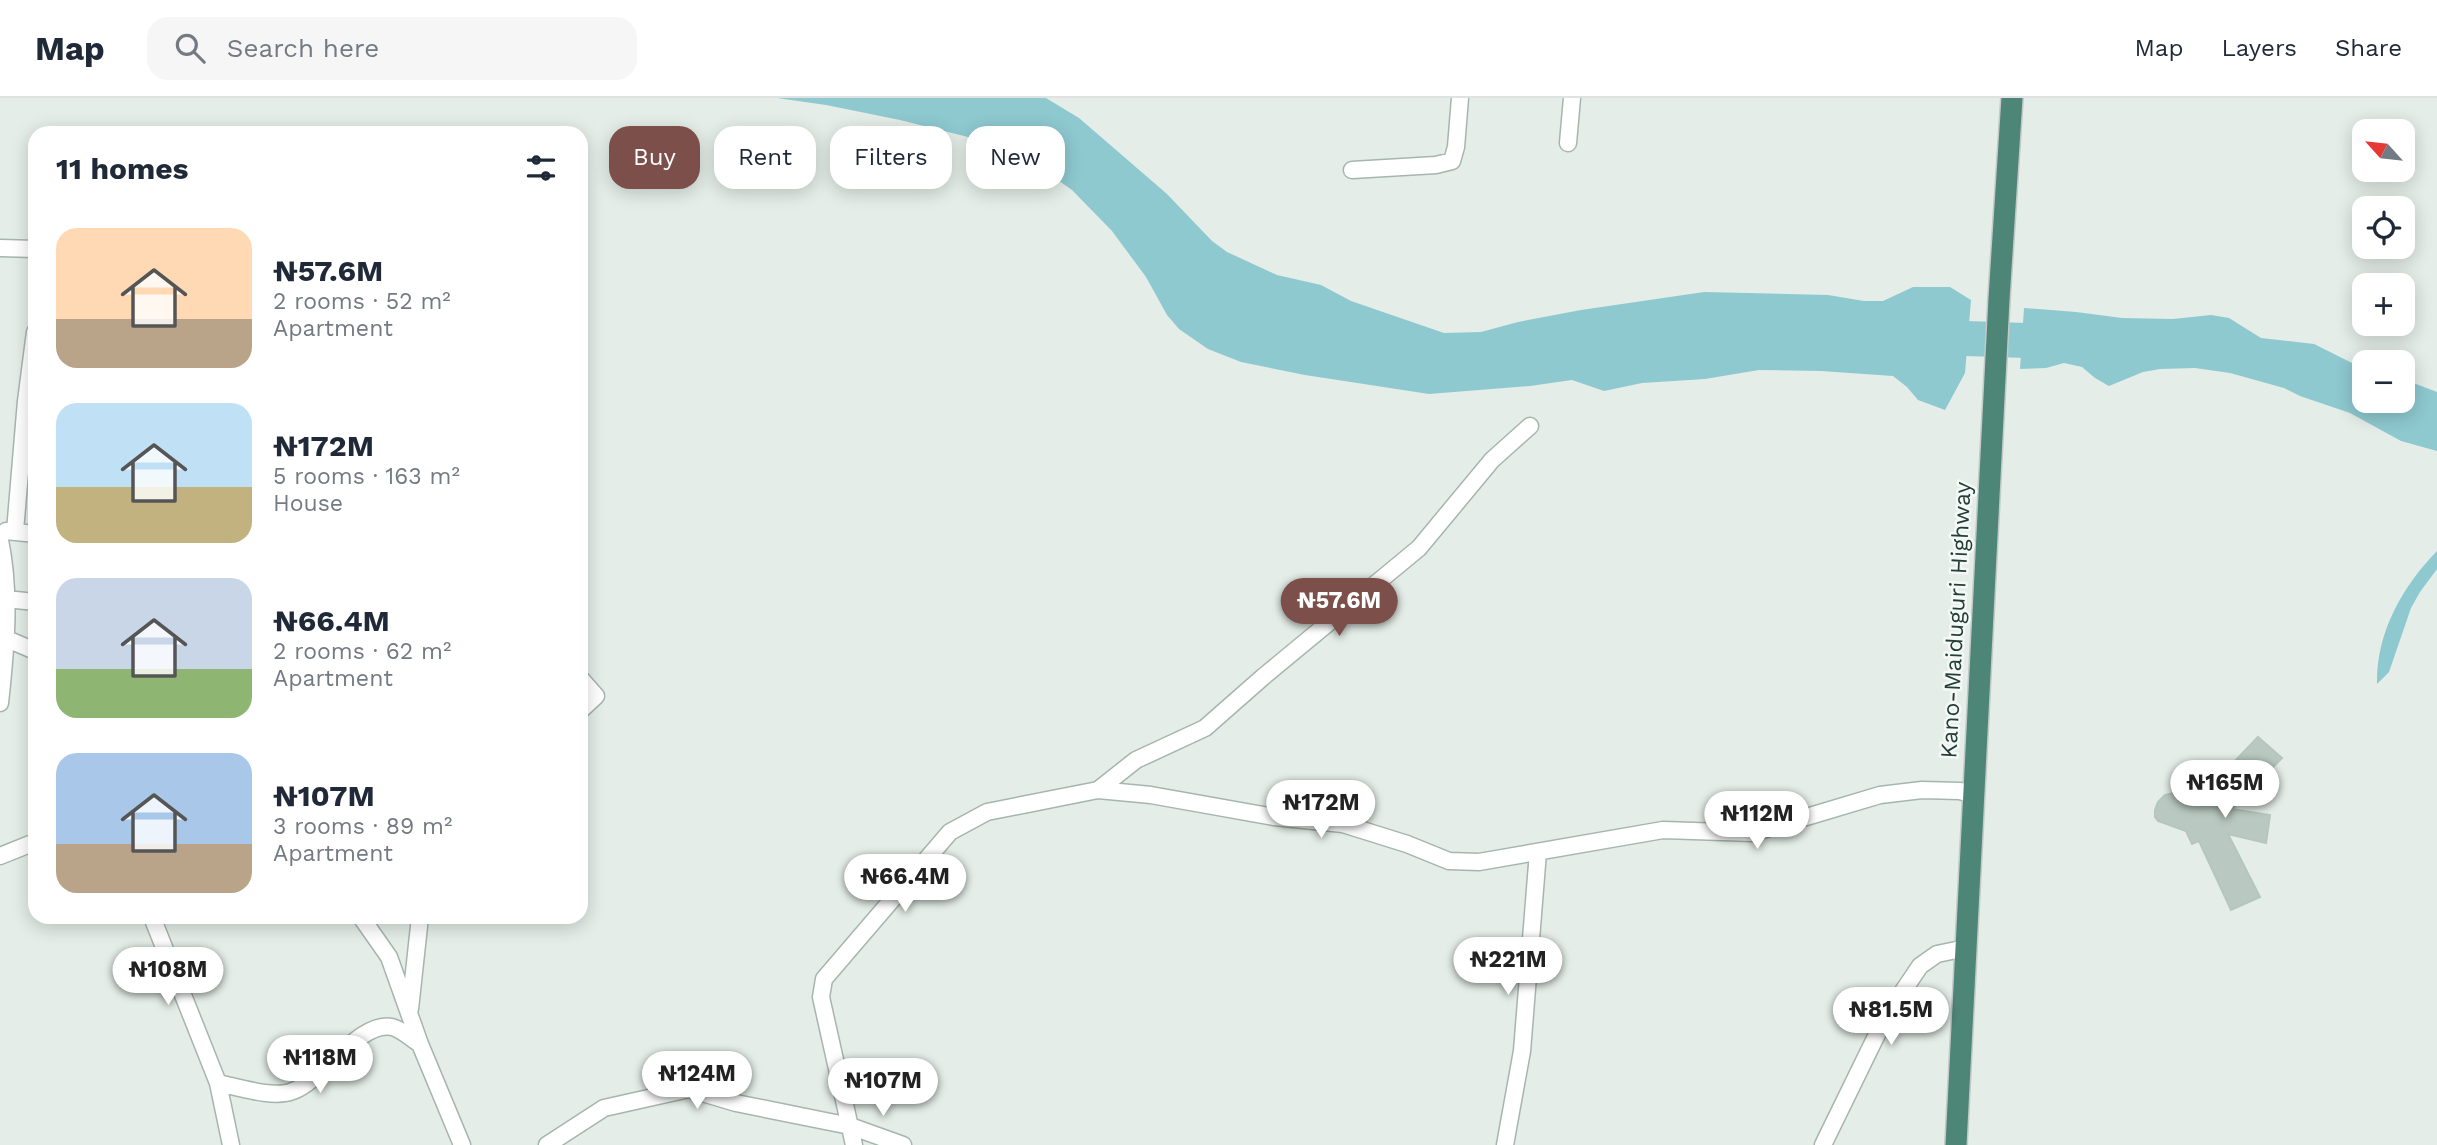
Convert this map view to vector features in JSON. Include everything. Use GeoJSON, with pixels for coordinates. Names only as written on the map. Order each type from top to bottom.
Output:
{"type":"FeatureCollection","features":[{"type":"Feature","properties":{"kind":"highway","name":"Kano-Maiduguri Highway"},"geometry":{"type":"LineString","coordinates":[[1956,1145],[1999,299],[2012,98]]}},
{"type":"Feature","properties":{"kind":"street"},"geometry":{"type":"LineString","coordinates":[[1352,170],[1436,165],[1452,161],[1456,147],[1460,98]]}},
{"type":"Feature","properties":{"kind":"street"},"geometry":{"type":"LineString","coordinates":[[1568,143],[1572,98]]}},
{"type":"Feature","properties":{"kind":"street"},"geometry":{"type":"LineString","coordinates":[[0,248],[28,249]]}},
{"type":"Feature","properties":{"kind":"street"},"geometry":{"type":"LineString","coordinates":[[28,386],[8,531],[28,533]]}},
{"type":"Feature","properties":{"kind":"street"},"geometry":{"type":"LineString","coordinates":[[1098,790],[1136,760],[1206,728],[1263,677],[1419,548],[1493,460],[1530,426]]}},
{"type":"Feature","properties":{"kind":"street"},"geometry":{"type":"LineString","coordinates":[[0,540],[5,564],[6,599],[0,703]]}},
{"type":"Feature","properties":{"kind":"street"},"geometry":{"type":"LineString","coordinates":[[6,599],[28,601]]}},
{"type":"Feature","properties":{"kind":"street"},"geometry":{"type":"LineString","coordinates":[[4,639],[28,648]]}},
{"type":"Feature","properties":{"kind":"street"},"geometry":{"type":"LineString","coordinates":[[588,687],[596,696],[588,703]]}},
{"type":"Feature","properties":{"kind":"street"},"geometry":{"type":"LineString","coordinates":[[854,1145],[821,997],[824,979],[950,832],[987,812],[1098,790],[1152,795],[1274,817],[1343,824],[1407,844],[1449,861],[1479,862],[1663,830],[1752,833],[1881,795],[1922,790],[1960,791],[1974,795]]}},
{"type":"Feature","properties":{"kind":"street"},"geometry":{"type":"LineString","coordinates":[[0,856],[28,845]]}},
{"type":"Feature","properties":{"kind":"street"},"geometry":{"type":"LineString","coordinates":[[1504,1145],[1522,1051],[1538,852]]}},
{"type":"Feature","properties":{"kind":"street"},"geometry":{"type":"LineString","coordinates":[[155,924],[218,1083],[231,1145]]}},
{"type":"Feature","properties":{"kind":"street"},"geometry":{"type":"LineString","coordinates":[[366,924],[389,957],[420,1044],[462,1145]]}},
{"type":"Feature","properties":{"kind":"street"},"geometry":{"type":"LineString","coordinates":[[409,1015],[419,924]]}},
{"type":"Feature","properties":{"kind":"street"},"geometry":{"type":"LineString","coordinates":[[1823,1145],[1885,1018],[1920,966],[1937,954],[1966,948]]}},
{"type":"Feature","properties":{"kind":"street"},"geometry":{"type":"LineString","coordinates":[[218,1083],[266,1093],[293,1091],[369,1030],[391,1027],[420,1044]]}},
{"type":"Feature","properties":{"kind":"street"},"geometry":{"type":"LineString","coordinates":[[547,1145],[604,1108],[689,1089],[736,1103],[850,1126],[904,1145]]}},
{"type":"Feature","properties":{"kind":"water"},"geometry":{"type":"Polygon","coordinates":[[[777,98],[1046,98],[1079,118],[1167,194],[1212,241],[1227,252],[1277,275],[1321,285],[1351,301],[1444,333],[1481,332],[1581,310],[1704,292],[1828,295],[1883,301],[1913,287],[1950,287],[1971,300],[1965,373],[1945,410],[1918,400],[1893,376],[1821,371],[1759,370],[1705,379],[1642,383],[1604,391],[1572,380],[1429,394],[1241,362],[1208,349],[1179,329],[1167,315],[1146,277],[1112,231],[1065,185],[1065,126],[966,126],[966,136],[952,133],[952,126],[924,126],[826,105],[777,98]]]}},
{"type":"Feature","properties":{"kind":"water"},"geometry":{"type":"Polygon","coordinates":[[[2024,308],[2122,318],[2173,319],[2211,315],[2229,318],[2261,338],[2314,344],[2352,363],[2352,413],[2415,413],[2415,384],[2437,392],[2437,451],[2401,441],[2350,413],[2284,388],[2230,373],[2195,368],[2160,369],[2143,372],[2109,386],[2082,367],[2064,363],[2046,368],[2020,369],[2024,308]]]}},
{"type":"Feature","properties":{"kind":"water"},"geometry":{"type":"Polygon","coordinates":[[[2437,551],[2437,569],[2411,608],[2389,672],[2377,684],[2386,629],[2402,595],[2437,551]]]}},
{"type":"Feature","properties":{"kind":"building"},"geometry":{"type":"Polygon","coordinates":[[[2258,737],[2282,758],[2232,809],[2270,815],[2266,843],[2228,834],[2260,897],[2231,910],[2199,841],[2192,844],[2186,831],[2158,821],[2155,810],[2165,795],[2174,793],[2194,797],[2201,788],[2208,789],[2258,737]]]}},
{"type":"Feature","properties":{"kind":"waterway"},"geometry":{"type":"LineString","coordinates":[[1921,337],[2068,342]]}}]}
